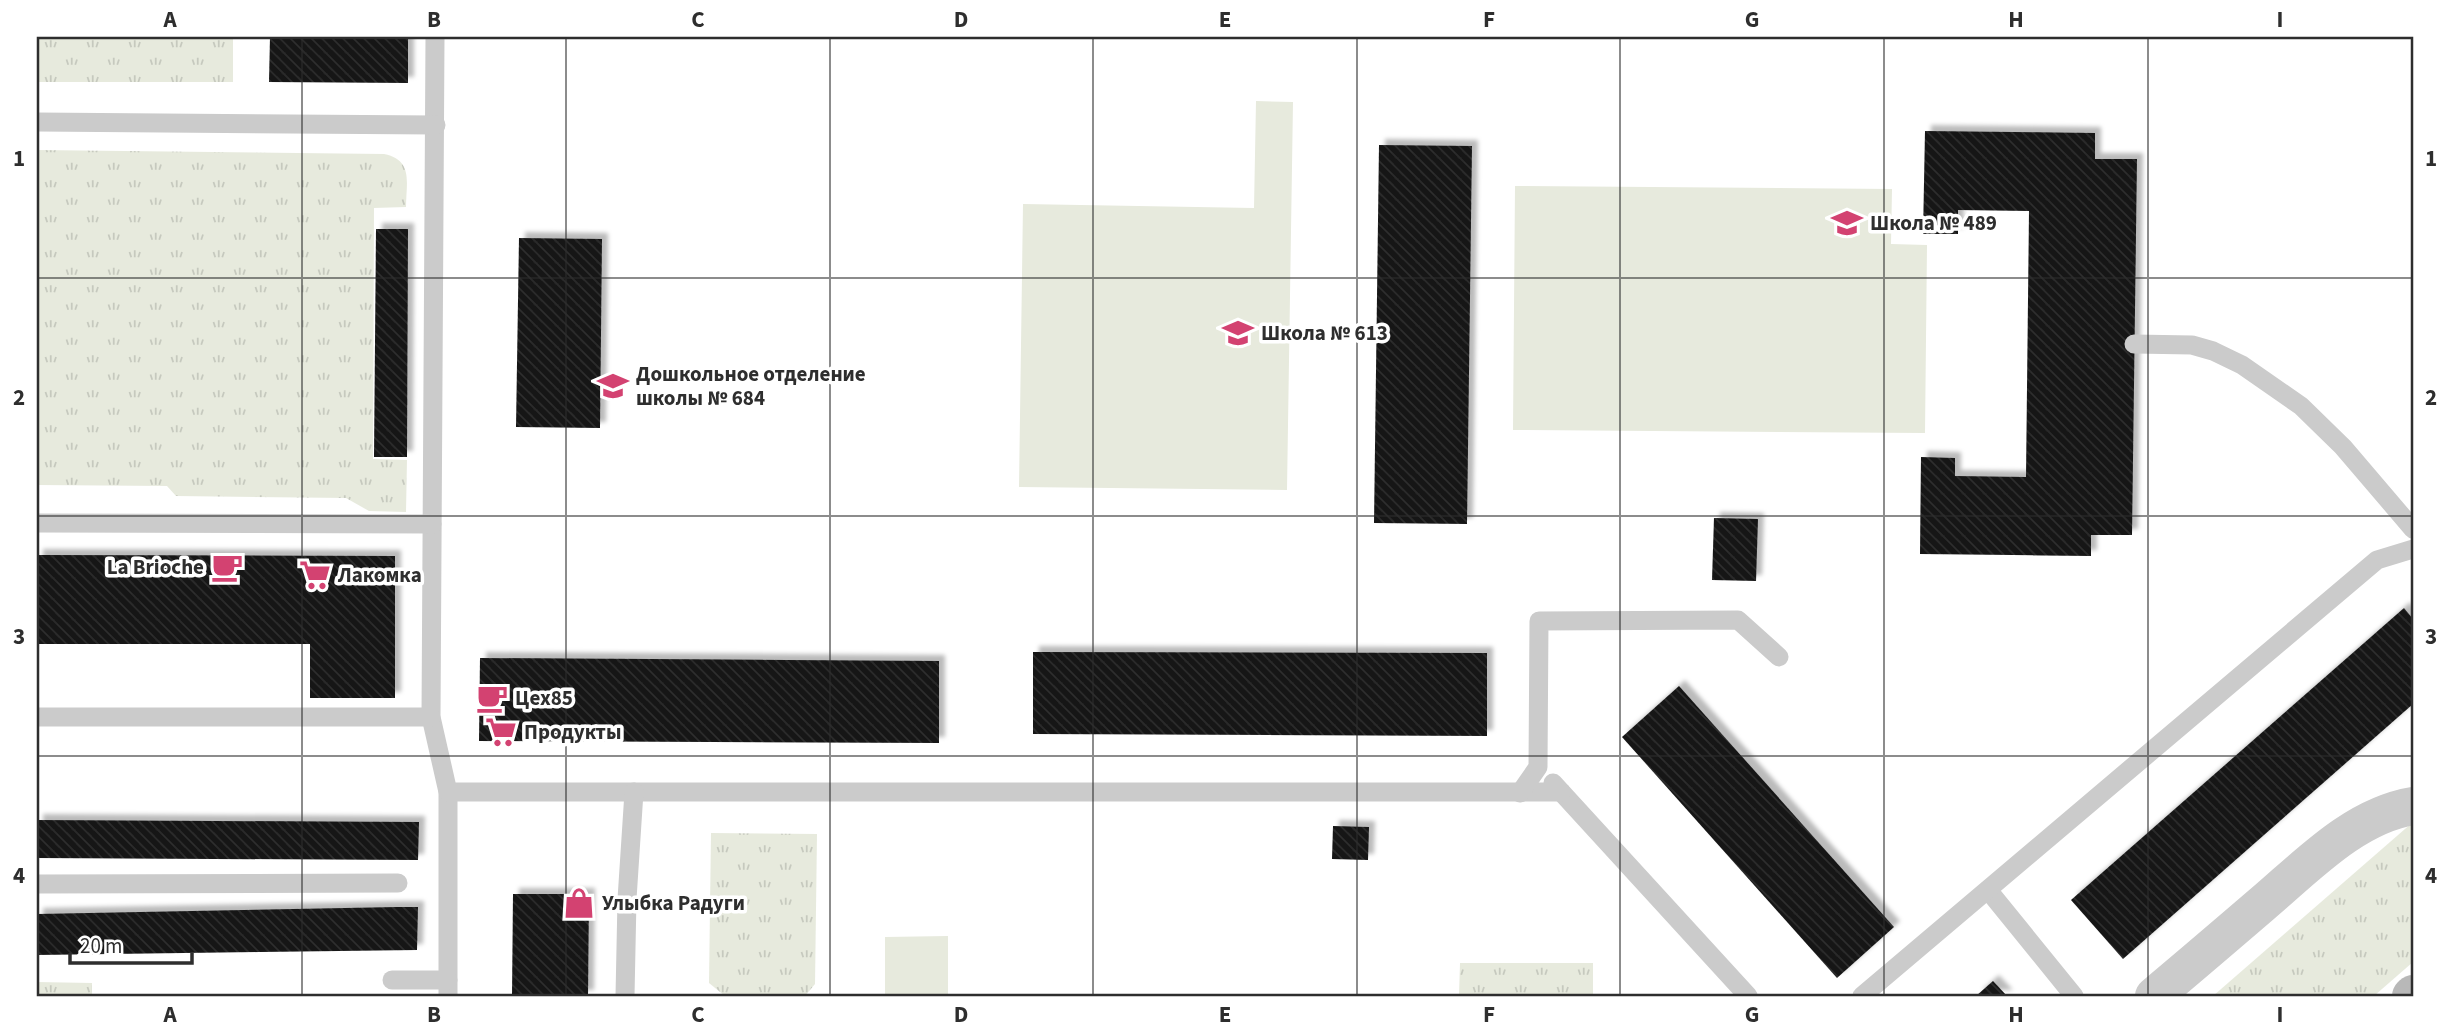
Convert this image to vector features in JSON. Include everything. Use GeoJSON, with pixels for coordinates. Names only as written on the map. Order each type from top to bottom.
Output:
{"type":"FeatureCollection","features":[{"type":"Feature","properties":{"kind":"street"},"geometry":{"type":"LineString","coordinates":[[2154,996],[2327,849],[2361,826],[2397,808],[2413,806]]}},
{"type":"Feature","properties":{"kind":"lane"},"geometry":{"type":"LineString","coordinates":[[392,980],[448,988],[448,792],[430,717],[435,37]]}},
{"type":"Feature","properties":{"kind":"lane"},"geometry":{"type":"LineString","coordinates":[[37,122],[436,125]]}},
{"type":"Feature","properties":{"kind":"lane"},"geometry":{"type":"LineString","coordinates":[[2134,344],[2192,345],[2213,351],[2242,365],[2301,406],[2343,447],[2413,529]]}},
{"type":"Feature","properties":{"kind":"lane"},"geometry":{"type":"LineString","coordinates":[[37,523],[432,524]]}},
{"type":"Feature","properties":{"kind":"lane"},"geometry":{"type":"LineString","coordinates":[[1862,996],[2377,560],[2413,549]]}},
{"type":"Feature","properties":{"kind":"lane"},"geometry":{"type":"LineString","coordinates":[[1520,793],[1538,767],[1539,621],[1738,620],[1779,657]]}},
{"type":"Feature","properties":{"kind":"lane"},"geometry":{"type":"LineString","coordinates":[[37,717],[430,717]]}},
{"type":"Feature","properties":{"kind":"lane"},"geometry":{"type":"LineString","coordinates":[[1538,767],[1748,996]]}},
{"type":"Feature","properties":{"kind":"lane"},"geometry":{"type":"LineString","coordinates":[[448,792],[1561,792]]}},
{"type":"Feature","properties":{"kind":"lane"},"geometry":{"type":"LineString","coordinates":[[625,996],[627,899],[634,792]]}},
{"type":"Feature","properties":{"kind":"lane"},"geometry":{"type":"LineString","coordinates":[[37,884],[398,883]]}},
{"type":"Feature","properties":{"kind":"lane"},"geometry":{"type":"LineString","coordinates":[[1988,890],[2074,996]]}},
{"type":"Feature","properties":{"kind":"green space"},"geometry":{"type":"Polygon","coordinates":[[[37,37],[233,37],[233,82],[37,82],[37,37]]]}},
{"type":"Feature","properties":{"kind":"green space"},"geometry":{"type":"Polygon","coordinates":[[[1256,101],[1293,102],[1287,490],[1019,487],[1023,204],[1254,208],[1256,101]]]}},
{"type":"Feature","properties":{"kind":"green space"},"geometry":{"type":"Polygon","coordinates":[[[37,150],[384,154],[400,161],[407,181],[406,207],[374,208],[373,459],[407,460],[406,512],[369,511],[346,498],[176,496],[167,486],[37,485],[37,150]]]}},
{"type":"Feature","properties":{"kind":"green space"},"geometry":{"type":"Polygon","coordinates":[[[1515,186],[1892,189],[1891,244],[1927,245],[1925,433],[1513,430],[1515,186]]]}},
{"type":"Feature","properties":{"kind":"green space"},"geometry":{"type":"Polygon","coordinates":[[[2413,822],[2413,962],[2374,996],[2213,996],[2413,822]]]}},
{"type":"Feature","properties":{"kind":"green space"},"geometry":{"type":"Polygon","coordinates":[[[711,833],[817,834],[815,984],[805,996],[725,996],[709,983],[711,833]]]}},
{"type":"Feature","properties":{"kind":"green space"},"geometry":{"type":"Polygon","coordinates":[[[948,936],[948,996],[885,996],[885,937],[948,936]]]}},
{"type":"Feature","properties":{"kind":"green space"},"geometry":{"type":"Polygon","coordinates":[[[1460,963],[1593,963],[1593,996],[1459,996],[1460,963]]]}},
{"type":"Feature","properties":{"kind":"green space"},"geometry":{"type":"Polygon","coordinates":[[[37,982],[92,983],[92,996],[37,996],[37,982]]]}},
{"type":"Feature","properties":{"kind":"building"},"geometry":{"type":"Polygon","coordinates":[[[270,37],[408,37],[408,83],[269,82],[270,37]]]}},
{"type":"Feature","properties":{"kind":"building"},"geometry":{"type":"Polygon","coordinates":[[[1925,131],[2095,133],[2095,159],[2137,159],[2132,535],[2091,535],[2091,556],[1920,554],[1921,457],[1955,458],[1955,476],[2026,477],[2029,211],[1958,210],[1958,234],[1923,234],[1925,131]]]}},
{"type":"Feature","properties":{"kind":"building"},"geometry":{"type":"Polygon","coordinates":[[[1379,145],[1472,146],[1467,524],[1374,523],[1379,145]]]}},
{"type":"Feature","properties":{"kind":"building"},"geometry":{"type":"Polygon","coordinates":[[[376,229],[408,229],[407,457],[374,457],[376,229]]]}},
{"type":"Feature","properties":{"kind":"building"},"geometry":{"type":"Polygon","coordinates":[[[519,238],[602,239],[600,428],[516,427],[519,238]]]}},
{"type":"Feature","properties":{"kind":"building"},"geometry":{"type":"Polygon","coordinates":[[[1714,518],[1758,519],[1756,581],[1712,580],[1714,518]]]}},
{"type":"Feature","properties":{"kind":"building"},"geometry":{"type":"Polygon","coordinates":[[[37,555],[395,556],[395,698],[310,698],[310,644],[37,644],[37,555]]]}},
{"type":"Feature","properties":{"kind":"building"},"geometry":{"type":"Polygon","coordinates":[[[2404,608],[2413,619],[2413,704],[2123,959],[2071,900],[2404,608]]]}},
{"type":"Feature","properties":{"kind":"building"},"geometry":{"type":"Polygon","coordinates":[[[1033,652],[1487,653],[1487,736],[1033,734],[1033,652]]]}},
{"type":"Feature","properties":{"kind":"building"},"geometry":{"type":"Polygon","coordinates":[[[480,658],[939,661],[939,743],[479,741],[480,658]]]}},
{"type":"Feature","properties":{"kind":"building"},"geometry":{"type":"Polygon","coordinates":[[[1679,686],[1894,927],[1837,978],[1622,737],[1679,686]]]}},
{"type":"Feature","properties":{"kind":"building"},"geometry":{"type":"Polygon","coordinates":[[[37,820],[419,822],[418,860],[37,858],[37,820]]]}},
{"type":"Feature","properties":{"kind":"building"},"geometry":{"type":"Polygon","coordinates":[[[1333,826],[1369,827],[1368,860],[1332,859],[1333,826]]]}},
{"type":"Feature","properties":{"kind":"building"},"geometry":{"type":"Polygon","coordinates":[[[513,894],[589,894],[588,996],[512,996],[513,894]]]}},
{"type":"Feature","properties":{"kind":"building"},"geometry":{"type":"Polygon","coordinates":[[[418,907],[417,950],[37,955],[37,914],[418,907]]]}},
{"type":"Feature","properties":{"kind":"building"},"geometry":{"type":"Polygon","coordinates":[[[1993,981],[2007,996],[1976,996],[1993,981]]]}},
{"type":"Feature","properties":{"kind":"place","name":"Школа № 489"},"geometry":{"type":"Point","coordinates":[1847,223]}},
{"type":"Feature","properties":{"kind":"place","name":"Школа № 613"},"geometry":{"type":"Point","coordinates":[1238,333]}},
{"type":"Feature","properties":{"kind":"place","name":"Дошкольное отделение школы № 684"},"geometry":{"type":"Point","coordinates":[613,386]}},
{"type":"Feature","properties":{"kind":"place","name":"La Brioche"},"geometry":{"type":"Point","coordinates":[227,567]}},
{"type":"Feature","properties":{"kind":"place","name":"Лакомка"},"geometry":{"type":"Point","coordinates":[315,575]}},
{"type":"Feature","properties":{"kind":"place","name":"Цех85"},"geometry":{"type":"Point","coordinates":[492,698]}},
{"type":"Feature","properties":{"kind":"place","name":"Продукты"},"geometry":{"type":"Point","coordinates":[501,732]}},
{"type":"Feature","properties":{"kind":"place","name":"Улыбка Радуги"},"geometry":{"type":"Point","coordinates":[579,903]}}]}
